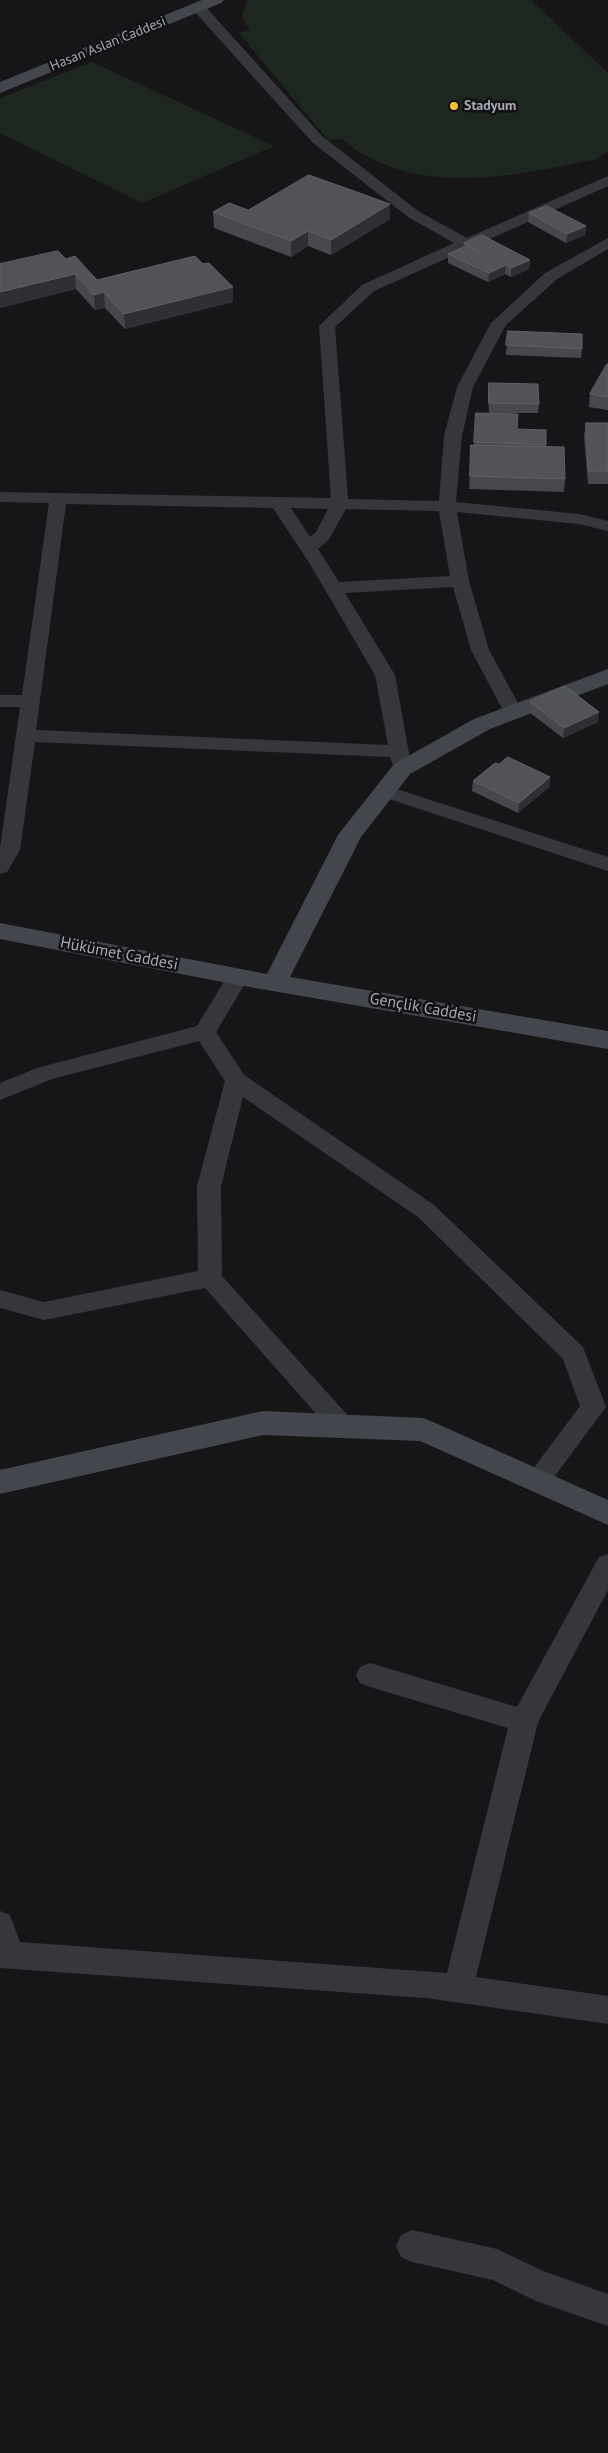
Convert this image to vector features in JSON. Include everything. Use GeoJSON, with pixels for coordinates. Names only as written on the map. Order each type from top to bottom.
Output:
{"type":"FeatureCollection","features":[{"type":"Feature","properties":{"kind":"street","name":"Hasan Aslan Caddesi"},"geometry":{"type":"LineString","coordinates":[[0,76],[194,4],[216,0]]}},
{"type":"Feature","properties":{"kind":"street","name":"Hasan Aslan Caddesi"},"geometry":{"type":"LineString","coordinates":[[0,88],[194,4]]}},
{"type":"Feature","properties":{"kind":"street"},"geometry":{"type":"LineString","coordinates":[[194,4],[317,139],[413,214],[467,244]]}},
{"type":"Feature","properties":{"kind":"street"},"geometry":{"type":"LineString","coordinates":[[308,548],[323,535],[340,504],[327,326],[368,288],[608,180]]}},
{"type":"Feature","properties":{"kind":"street"},"geometry":{"type":"LineString","coordinates":[[513,712],[480,650],[460,581],[447,506],[453,436],[465,387],[500,323],[552,276],[608,243]]}},
{"type":"Feature","properties":{"kind":"street"},"geometry":{"type":"LineString","coordinates":[[580,259],[599,263]]}},
{"type":"Feature","properties":{"kind":"street"},"geometry":{"type":"LineString","coordinates":[[0,498],[447,506],[579,519],[608,526]]}},
{"type":"Feature","properties":{"kind":"street"},"geometry":{"type":"LineString","coordinates":[[0,867],[10,850],[58,500]]}},
{"type":"Feature","properties":{"kind":"street"},"geometry":{"type":"LineString","coordinates":[[275,983],[350,834],[384,791],[400,760],[384,674],[334,588],[279,503]]}},
{"type":"Feature","properties":{"kind":"street"},"geometry":{"type":"LineString","coordinates":[[334,588],[460,581]]}},
{"type":"Feature","properties":{"kind":"street"},"geometry":{"type":"LineString","coordinates":[[26,736],[400,760],[482,724],[608,676]]}},
{"type":"Feature","properties":{"kind":"street"},"geometry":{"type":"LineString","coordinates":[[0,700],[31,701]]}},
{"type":"Feature","properties":{"kind":"street"},"geometry":{"type":"LineString","coordinates":[[384,791],[608,864]]}},
{"type":"Feature","properties":{"kind":"street","name":"Hükümet Caddesi"},"geometry":{"type":"LineString","coordinates":[[0,931],[238,977]]}},
{"type":"Feature","properties":{"kind":"street"},"geometry":{"type":"LineString","coordinates":[[0,1092],[45,1072],[205,1032],[238,977]]}},
{"type":"Feature","properties":{"kind":"street","name":"Gençlik Caddesi"},"geometry":{"type":"LineString","coordinates":[[238,977],[608,1040]]}},
{"type":"Feature","properties":{"kind":"street"},"geometry":{"type":"LineString","coordinates":[[205,1032],[236,1081],[426,1211],[574,1354],[593,1407],[538,1481]]}},
{"type":"Feature","properties":{"kind":"street"},"geometry":{"type":"LineString","coordinates":[[236,1081],[209,1186],[210,1278],[342,1426]]}},
{"type":"Feature","properties":{"kind":"street"},"geometry":{"type":"LineString","coordinates":[[0,1299],[44,1311],[210,1278]]}},
{"type":"Feature","properties":{"kind":"street"},"geometry":{"type":"LineString","coordinates":[[0,1482],[263,1423],[423,1430],[608,1513]]}},
{"type":"Feature","properties":{"kind":"street"},"geometry":{"type":"LineString","coordinates":[[458,1988],[524,1721],[608,1565]]}},
{"type":"Feature","properties":{"kind":"street"},"geometry":{"type":"LineString","coordinates":[[370,1674],[524,1721]]}},
{"type":"Feature","properties":{"kind":"street"},"geometry":{"type":"LineString","coordinates":[[0,1925],[5,1954],[426,1984],[608,2010]]}},
{"type":"Feature","properties":{"kind":"street"},"geometry":{"type":"LineString","coordinates":[[412,2246],[497,2265],[536,2285],[608,2310]]}},
{"type":"Feature","properties":{"kind":"shaded area","name":"Stadyum"},"geometry":{"type":"Polygon","coordinates":[[[247,0],[531,0],[608,73],[608,151],[597,159],[564,166],[498,176],[465,178],[433,177],[401,170],[371,158],[341,139],[328,140],[238,32],[250,31],[242,16],[247,0]]]}},
{"type":"Feature","properties":{"kind":"shaded area"},"geometry":{"type":"Polygon","coordinates":[[[92,62],[274,146],[142,203],[0,133],[0,98],[92,62]]]}},
{"type":"Feature","properties":{"kind":"building"},"geometry":{"type":"Polygon","coordinates":[[[309,175],[390,204],[331,240],[308,231],[291,241],[213,212],[229,203],[248,210],[309,175]]]}},
{"type":"Feature","properties":{"kind":"building"},"geometry":{"type":"Polygon","coordinates":[[[547,206],[586,226],[567,234],[529,213],[547,206]]]}},
{"type":"Feature","properties":{"kind":"building"},"geometry":{"type":"Polygon","coordinates":[[[482,235],[530,260],[511,268],[506,265],[489,273],[448,254],[466,246],[481,253],[464,243],[482,235]]]}},
{"type":"Feature","properties":{"kind":"building"},"geometry":{"type":"Polygon","coordinates":[[[58,251],[66,259],[75,256],[97,280],[195,256],[203,264],[209,263],[233,287],[124,314],[104,292],[94,295],[75,274],[0,292],[0,264],[58,251]]]}},
{"type":"Feature","properties":{"kind":"building"},"geometry":{"type":"Polygon","coordinates":[[[508,331],[582,334],[582,349],[506,345],[508,331]]]}},
{"type":"Feature","properties":{"kind":"building"},"geometry":{"type":"Polygon","coordinates":[[[607,364],[608,397],[590,394],[607,364]]]}},
{"type":"Feature","properties":{"kind":"building"},"geometry":{"type":"Polygon","coordinates":[[[489,383],[538,384],[539,404],[489,403],[489,383]]]}},
{"type":"Feature","properties":{"kind":"building"},"geometry":{"type":"Polygon","coordinates":[[[476,413],[518,414],[517,429],[546,430],[546,445],[474,442],[476,413]]]}},
{"type":"Feature","properties":{"kind":"building"},"geometry":{"type":"Polygon","coordinates":[[[586,423],[608,423],[608,471],[589,471],[586,423]]]}},
{"type":"Feature","properties":{"kind":"building"},"geometry":{"type":"Polygon","coordinates":[[[471,445],[564,447],[565,479],[470,476],[471,445]]]}},
{"type":"Feature","properties":{"kind":"building"},"geometry":{"type":"Polygon","coordinates":[[[565,686],[599,712],[564,728],[530,702],[565,686]]]}},
{"type":"Feature","properties":{"kind":"building"},"geometry":{"type":"Polygon","coordinates":[[[508,757],[550,777],[519,803],[473,781],[495,763],[499,764],[508,757]]]}},
{"type":"Feature","properties":{"kind":"place","name":"Stadyum"},"geometry":{"type":"Point","coordinates":[454,106]}}]}
